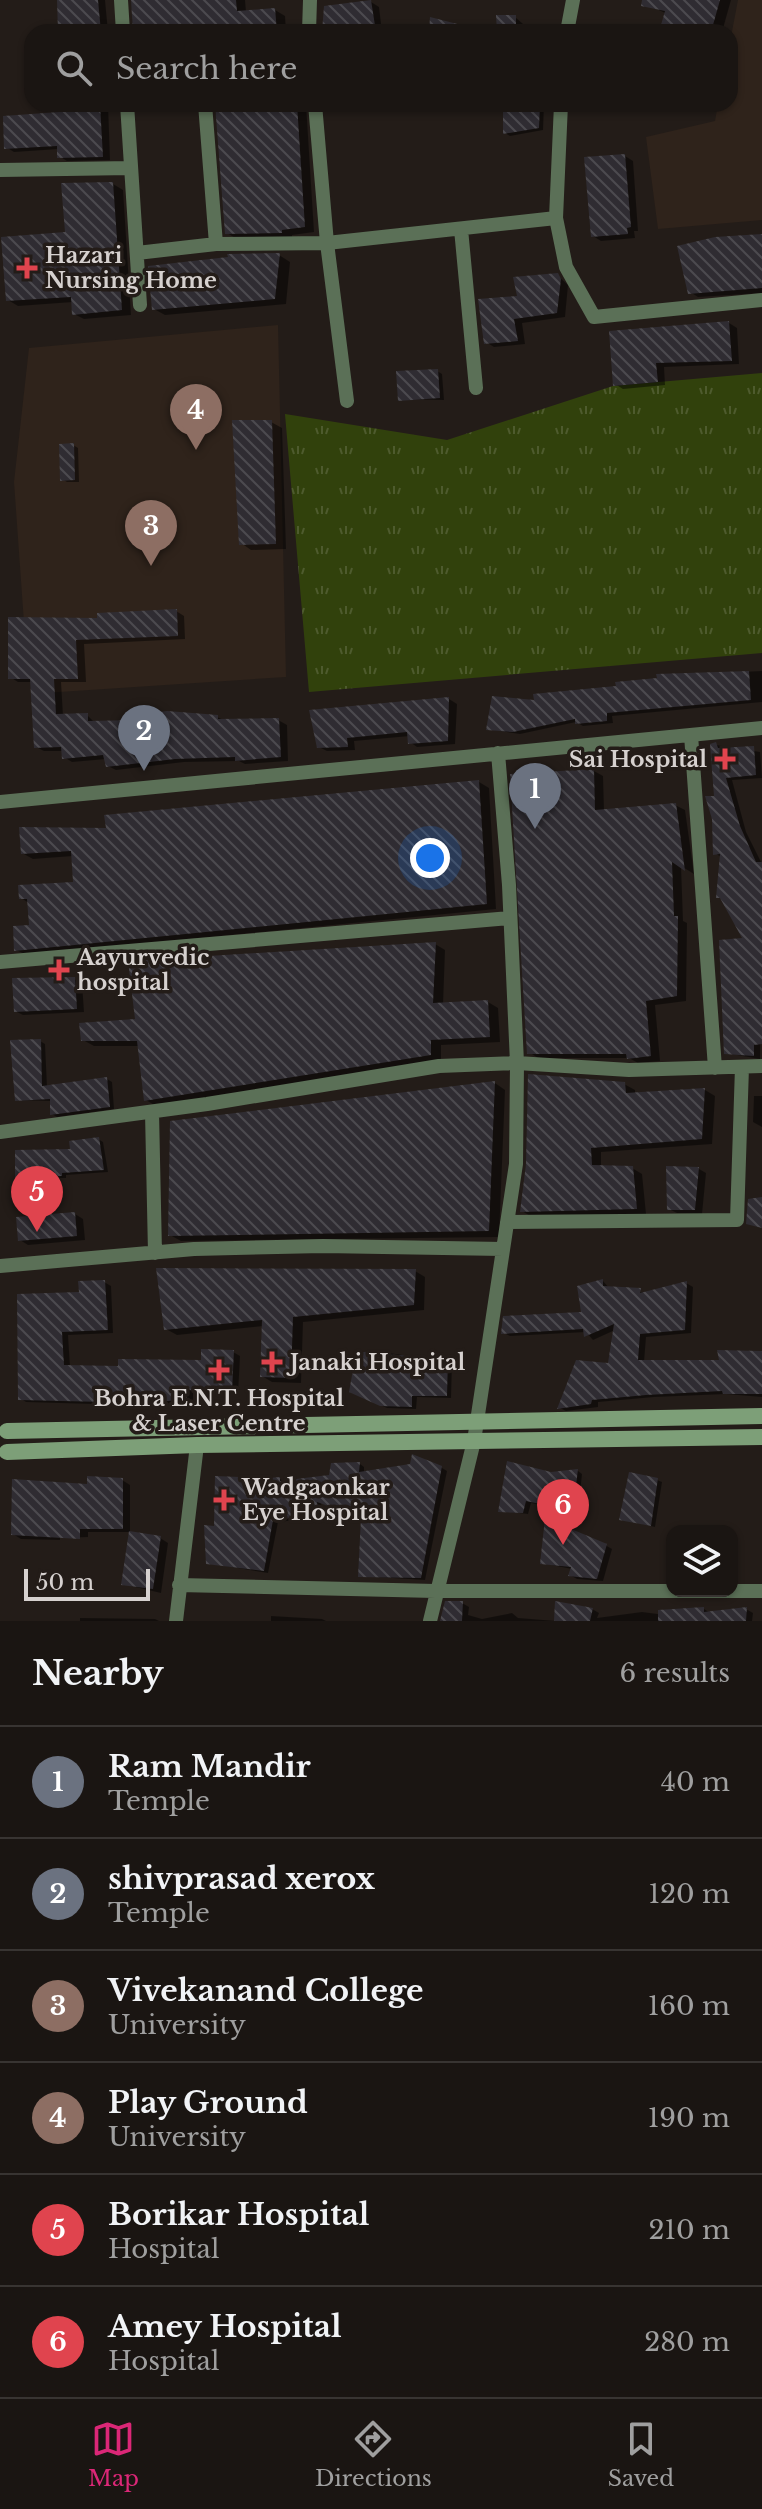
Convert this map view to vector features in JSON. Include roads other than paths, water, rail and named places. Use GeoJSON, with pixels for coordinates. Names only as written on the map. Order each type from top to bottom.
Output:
{"type":"FeatureCollection","features":[{"type":"Feature","properties":{"kind":"street"},"geometry":{"type":"LineString","coordinates":[[121,0],[122,24]]}},
{"type":"Feature","properties":{"kind":"street"},"geometry":{"type":"LineString","coordinates":[[309,24],[310,0]]}},
{"type":"Feature","properties":{"kind":"street"},"geometry":{"type":"LineString","coordinates":[[568,24],[573,0]]}},
{"type":"Feature","properties":{"kind":"street"},"geometry":{"type":"LineString","coordinates":[[128,112],[140,305]]}},
{"type":"Feature","properties":{"kind":"street"},"geometry":{"type":"LineString","coordinates":[[206,112],[216,244]]}},
{"type":"Feature","properties":{"kind":"street"},"geometry":{"type":"LineString","coordinates":[[316,112],[327,243],[347,401]]}},
{"type":"Feature","properties":{"kind":"street"},"geometry":{"type":"LineString","coordinates":[[561,112],[556,218],[566,267],[594,317],[762,300]]}},
{"type":"Feature","properties":{"kind":"street"},"geometry":{"type":"LineString","coordinates":[[0,170],[131,168]]}},
{"type":"Feature","properties":{"kind":"street"},"geometry":{"type":"LineString","coordinates":[[137,253],[216,244],[327,243],[556,218]]}},
{"type":"Feature","properties":{"kind":"street"},"geometry":{"type":"LineString","coordinates":[[461,229],[476,388]]}},
{"type":"Feature","properties":{"kind":"street"},"geometry":{"type":"LineString","coordinates":[[0,802],[762,728]]}},
{"type":"Feature","properties":{"kind":"street"},"geometry":{"type":"LineString","coordinates":[[691,735],[715,1068]]}},
{"type":"Feature","properties":{"kind":"street"},"geometry":{"type":"LineString","coordinates":[[430,1621],[474,1441],[516,1164],[517,1063],[498,753]]}},
{"type":"Feature","properties":{"kind":"street"},"geometry":{"type":"LineString","coordinates":[[0,962],[510,918]]}},
{"type":"Feature","properties":{"kind":"street"},"geometry":{"type":"LineString","coordinates":[[0,1132],[152,1112],[439,1066],[517,1063],[629,1070],[762,1066]]}},
{"type":"Feature","properties":{"kind":"street"},"geometry":{"type":"LineString","coordinates":[[507,1222],[737,1220],[742,1067]]}},
{"type":"Feature","properties":{"kind":"street"},"geometry":{"type":"LineString","coordinates":[[152,1112],[155,1253]]}},
{"type":"Feature","properties":{"kind":"street"},"geometry":{"type":"LineString","coordinates":[[0,1266],[155,1253],[323,1246],[503,1249]]}},
{"type":"Feature","properties":{"kind":"street"},"geometry":{"type":"LineString","coordinates":[[762,1416],[3,1427],[4,1457],[197,1445],[762,1437]]}},
{"type":"Feature","properties":{"kind":"street"},"geometry":{"type":"LineString","coordinates":[[176,1621],[197,1445]]}},
{"type":"Feature","properties":{"kind":"street"},"geometry":{"type":"LineString","coordinates":[[179,1585],[435,1591],[762,1591]]}},
{"type":"Feature","properties":{"kind":"place","name":"Hazari Nursing Home"},"geometry":{"type":"Point","coordinates":[27,268]}},
{"type":"Feature","properties":{"kind":"place","name":"Play Ground"},"geometry":{"type":"Point","coordinates":[196,450]}},
{"type":"Feature","properties":{"kind":"place","name":"Vivekanand College"},"geometry":{"type":"Point","coordinates":[151,566]}},
{"type":"Feature","properties":{"kind":"place","name":"Sai Hospital"},"geometry":{"type":"Point","coordinates":[725,759]}},
{"type":"Feature","properties":{"kind":"place","name":"shivprasad xerox"},"geometry":{"type":"Point","coordinates":[144,771]}},
{"type":"Feature","properties":{"kind":"place","name":"Ram Mandir"},"geometry":{"type":"Point","coordinates":[535,829]}},
{"type":"Feature","properties":{"kind":"place","name":"Aayurvedic hospital"},"geometry":{"type":"Point","coordinates":[59,970]}},
{"type":"Feature","properties":{"kind":"place","name":"Borikar Hospital"},"geometry":{"type":"Point","coordinates":[37,1232]}},
{"type":"Feature","properties":{"kind":"place","name":"Janaki Hospital"},"geometry":{"type":"Point","coordinates":[272,1362]}},
{"type":"Feature","properties":{"kind":"place","name":"Bohra E.N.T. Hospital & Laser Centre"},"geometry":{"type":"Point","coordinates":[219,1370]}},
{"type":"Feature","properties":{"kind":"place","name":"Wadgaonkar Eye Hospital"},"geometry":{"type":"Point","coordinates":[224,1500]}},
{"type":"Feature","properties":{"kind":"place","name":"Amey Hospital"},"geometry":{"type":"Point","coordinates":[563,1545]}}]}
